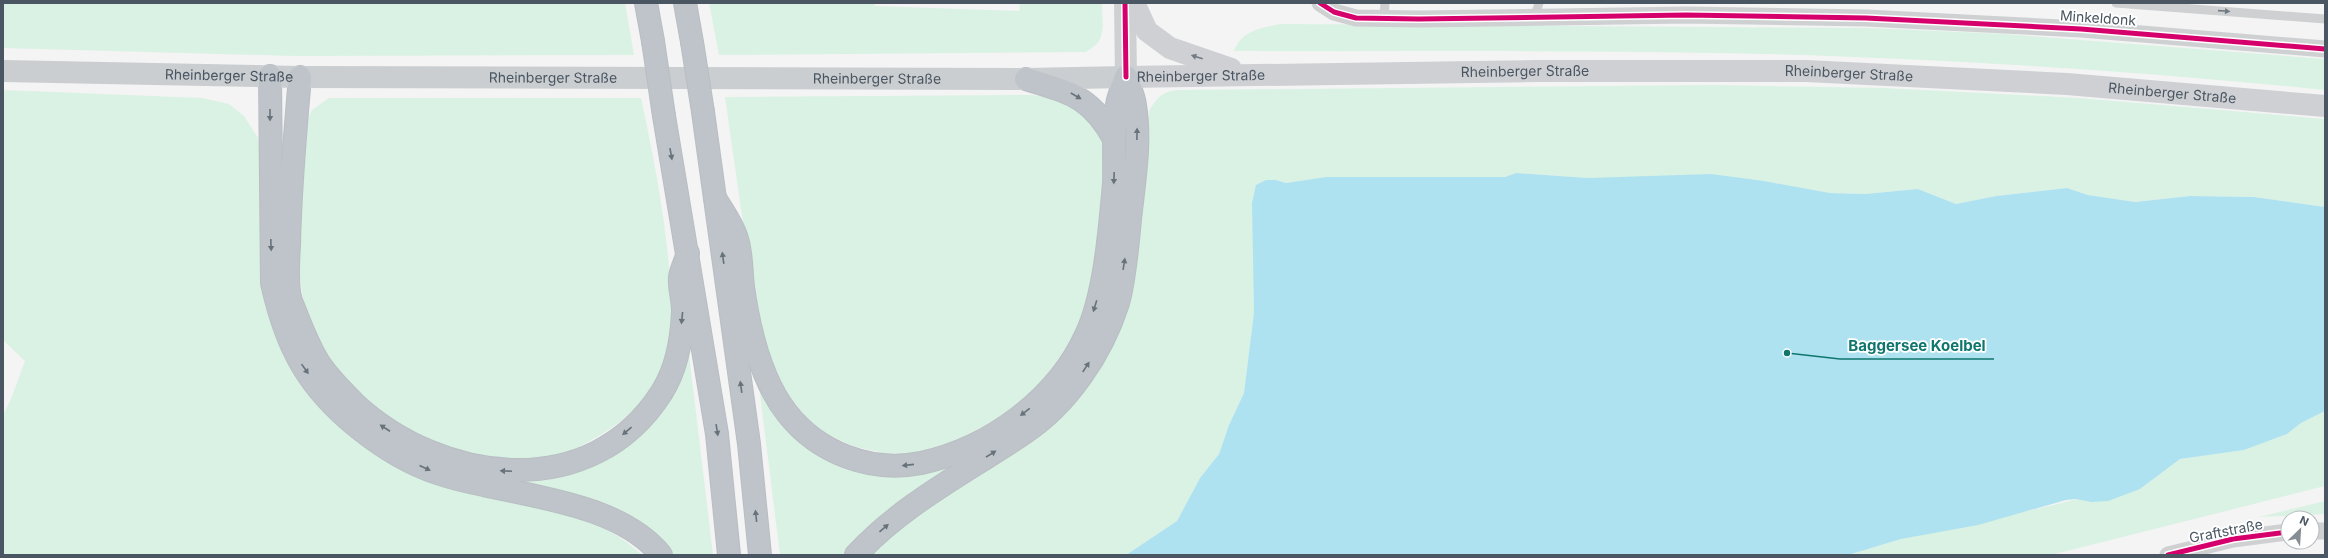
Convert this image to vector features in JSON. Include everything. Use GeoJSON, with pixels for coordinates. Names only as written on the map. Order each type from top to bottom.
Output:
{"type":"FeatureCollection","features":[{"type":"Feature","properties":{"kind":"highway"},"geometry":{"type":"LineString","coordinates":[[646,3],[717,434],[729,555]]}},
{"type":"Feature","properties":{"kind":"highway"},"geometry":{"type":"LineString","coordinates":[[685,3],[703,112],[749,444],[760,555]]}},
{"type":"Feature","properties":{"kind":"highway"},"geometry":{"type":"LineString","coordinates":[[270,76],[272,282],[279,311],[302,365],[331,403],[361,430],[405,458],[430,470],[484,485],[550,497],[586,508],[626,527],[645,540],[661,555]]}},
{"type":"Feature","properties":{"kind":"highway"},"geometry":{"type":"LineString","coordinates":[[715,198],[736,236],[746,309],[765,373],[773,392],[787,413],[820,444],[837,453],[871,464],[908,466],[940,459],[992,435],[1027,412],[1054,385],[1072,361],[1087,334],[1098,297],[1107,246],[1113,189],[1114,139],[1117,104],[1126,76]]}},
{"type":"Feature","properties":{"kind":"highway"},"geometry":{"type":"LineString","coordinates":[[856,555],[884,527],[920,500],[1026,432],[1048,413],[1069,392],[1103,339],[1118,302],[1130,227],[1136,159],[1138,131],[1135,104],[1126,76]]}},
{"type":"Feature","properties":{"kind":"highway"},"geometry":{"type":"LineString","coordinates":[[300,77],[290,212],[290,298],[319,364],[346,395],[372,420],[398,436],[431,452],[479,467],[505,471],[541,470],[584,457],[611,445],[638,422],[661,393],[669,379],[679,347],[683,309],[680,276],[688,253]]}},
{"type":"Feature","properties":{"kind":"highway"},"geometry":{"type":"LineString","coordinates":[[1026,79],[1073,94],[1084,101],[1105,121],[1114,139]]}},
{"type":"Feature","properties":{"kind":"main road"},"geometry":{"type":"LineString","coordinates":[[1134,3],[1147,31],[1170,48],[1247,74]]}},
{"type":"Feature","properties":{"kind":"main road","name":"Rheinberger Straße"},"geometry":{"type":"LineString","coordinates":[[3,71],[300,77],[1026,79],[1247,74],[1806,70],[2067,84],[2325,106]]}},
{"type":"Feature","properties":{"kind":"street"},"geometry":{"type":"LineString","coordinates":[[1125,3],[1126,76]]}},
{"type":"Feature","properties":{"kind":"street","name":"Minkeldonk"},"geometry":{"type":"LineString","coordinates":[[1320,3],[1334,12],[1356,18],[1384,11],[1690,9],[1978,22],[2166,35],[2325,49]]}},
{"type":"Feature","properties":{"kind":"street","name":"Graftstraße"},"geometry":{"type":"LineString","coordinates":[[2168,555],[2233,539],[2280,533]]}},
{"type":"Feature","properties":{"kind":"lane"},"geometry":{"type":"LineString","coordinates":[[2116,3],[2325,19]]}},
{"type":"Feature","properties":{"kind":"green space"},"geometry":{"type":"Polygon","coordinates":[[[3,3],[625,3],[634,55],[297,56],[3,48],[3,3]]]}},
{"type":"Feature","properties":{"kind":"green space"},"geometry":{"type":"Polygon","coordinates":[[[709,3],[875,3],[875,6],[1019,11],[1020,3],[1102,3],[1103,25],[1100,38],[1097,43],[1085,52],[719,55],[709,3]]]}},
{"type":"Feature","properties":{"kind":"green space"},"geometry":{"type":"Polygon","coordinates":[[[1281,24],[1868,28],[2004,34],[2325,59],[2325,90],[2065,68],[1935,60],[1805,55],[1591,51],[1234,51],[1237,44],[1247,34],[1259,29],[1281,24]]]}},
{"type":"Feature","properties":{"kind":"green space"},"geometry":{"type":"Polygon","coordinates":[[[1714,85],[1884,88],[2079,98],[2325,119],[2325,207],[2254,197],[2190,196],[2135,202],[2088,195],[2067,188],[1996,196],[1956,204],[1918,189],[1865,194],[1830,193],[1764,181],[1588,178],[1516,173],[1505,177],[1326,177],[1286,183],[1276,180],[1254,312],[1244,393],[1229,425],[1219,454],[1200,478],[1177,521],[1126,555],[870,555],[884,540],[937,500],[1007,458],[1040,434],[1139,231],[1149,111],[1157,99],[1163,94],[1177,90],[1714,85]]]}},
{"type":"Feature","properties":{"kind":"green space"},"geometry":{"type":"Polygon","coordinates":[[[3,90],[202,98],[229,104],[244,116],[258,138],[261,155],[260,248],[263,280],[306,389],[560,510],[604,528],[623,540],[642,555],[3,555],[3,415],[11,399],[25,361],[3,340],[3,90]]]}},
{"type":"Feature","properties":{"kind":"green space"},"geometry":{"type":"Polygon","coordinates":[[[1032,95],[1064,99],[1079,106],[1106,142],[1106,185],[1089,301],[1079,325],[1061,355],[1042,381],[1008,413],[952,443],[908,454],[883,453],[856,447],[830,436],[810,421],[792,400],[767,353],[754,299],[725,97],[1032,95]]]}},
{"type":"Feature","properties":{"kind":"green space"},"geometry":{"type":"Polygon","coordinates":[[[329,98],[641,98],[654,161],[664,224],[669,267],[672,316],[671,336],[662,369],[650,390],[626,417],[583,445],[558,455],[532,461],[496,459],[471,454],[421,436],[375,409],[340,375],[312,331],[304,303],[298,251],[298,225],[307,121],[312,110],[329,98]]]}},
{"type":"Feature","properties":{"kind":"green space"},"geometry":{"type":"Polygon","coordinates":[[[688,346],[713,555],[672,555],[662,544],[518,482],[518,477],[603,456],[688,346]]]}},
{"type":"Feature","properties":{"kind":"green space"},"geometry":{"type":"Polygon","coordinates":[[[759,386],[853,464],[975,451],[847,555],[780,555],[759,386]]]}},
{"type":"Feature","properties":{"kind":"green space"},"geometry":{"type":"Polygon","coordinates":[[[2325,411],[2325,486],[2051,555],[1848,555],[1901,539],[2077,499],[2091,502],[2140,489],[2180,459],[2244,450],[2287,434],[2301,423],[2325,411]]]}},
{"type":"Feature","properties":{"kind":"green space"},"geometry":{"type":"Polygon","coordinates":[[[2325,501],[2325,514],[2320,514],[2320,510],[2288,510],[2325,501]]]}},
{"type":"Feature","properties":{"kind":"green space"},"geometry":{"type":"Polygon","coordinates":[[[2280,512],[2280,516],[2259,517],[2280,512]]]}},
{"type":"Feature","properties":{"kind":"water"},"geometry":{"type":"Polygon","coordinates":[[[1516,173],[1588,178],[1711,174],[1764,181],[1830,193],[1865,194],[1918,189],[1956,204],[1996,196],[2067,188],[2088,195],[2135,202],[2190,196],[2254,197],[2325,207],[2325,411],[2301,423],[2287,434],[2244,450],[2180,459],[2140,489],[2108,501],[2091,502],[2076,499],[2066,500],[1978,525],[1901,539],[1848,555],[1126,555],[1177,521],[1200,478],[1219,454],[1229,425],[1244,393],[1254,312],[1252,203],[1256,185],[1266,180],[1276,180],[1286,183],[1326,177],[1505,177],[1516,173]]]}},
{"type":"Feature","properties":{"kind":"cycle path"},"geometry":{"type":"LineString","coordinates":[[1125,3],[1126,77]]}},
{"type":"Feature","properties":{"kind":"cycle path"},"geometry":{"type":"LineString","coordinates":[[1320,3],[1334,12],[1356,18],[1419,19],[1686,15],[1866,18],[2081,29],[2325,49]]}},
{"type":"Feature","properties":{"kind":"cycle path"},"geometry":{"type":"LineString","coordinates":[[2168,555],[2233,539],[2280,533]]}},
{"type":"Feature","properties":{"kind":"place","name":"Baggersee Koelbel"},"geometry":{"type":"Point","coordinates":[1787,353]}}]}
